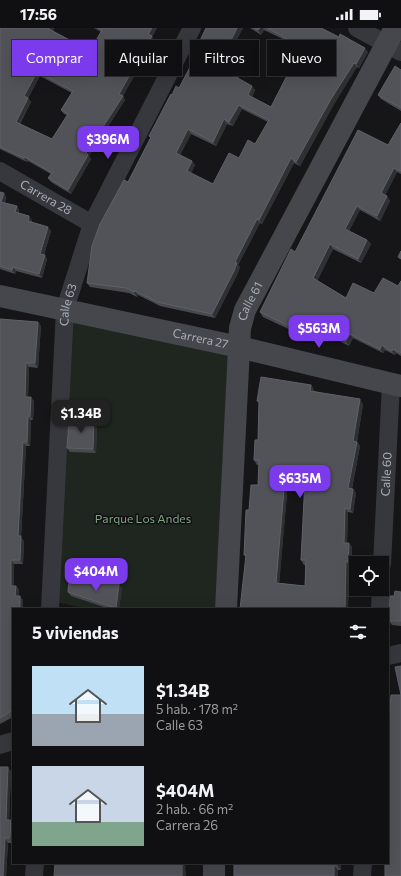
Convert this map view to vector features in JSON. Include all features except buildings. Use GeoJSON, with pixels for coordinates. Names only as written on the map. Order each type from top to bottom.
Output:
{"type":"FeatureCollection","features":[{"type":"Feature","properties":{"kind":"street","name":"Calle 63"},"geometry":{"type":"LineString","coordinates":[[53,608],[65,309],[92,224],[192,28]]}},
{"type":"Feature","properties":{"kind":"street"},"geometry":{"type":"LineString","coordinates":[[357,28],[394,41]]}},
{"type":"Feature","properties":{"kind":"street","name":"Calle 61"},"geometry":{"type":"LineString","coordinates":[[226,608],[240,328],[245,310],[394,41]]}},
{"type":"Feature","properties":{"kind":"street","name":"Carrera 28"},"geometry":{"type":"LineString","coordinates":[[0,171],[92,224]]}},
{"type":"Feature","properties":{"kind":"street","name":"Carrera 27"},"geometry":{"type":"LineString","coordinates":[[0,296],[239,347],[396,385]]}},
{"type":"Feature","properties":{"kind":"street","name":"Calle 60"},"geometry":{"type":"LineString","coordinates":[[383,556],[396,385]]}},
{"type":"Feature","properties":{"kind":"street"},"geometry":{"type":"LineString","coordinates":[[380,608],[381,596]]}},
{"type":"Feature","properties":{"kind":"street"},"geometry":{"type":"LineString","coordinates":[[389,656],[401,653]]}},
{"type":"Feature","properties":{"kind":"street"},"geometry":{"type":"LineString","coordinates":[[0,745],[12,741]]}},
{"type":"Feature","properties":{"kind":"street"},"geometry":{"type":"LineString","coordinates":[[34,876],[35,864]]}},
{"type":"Feature","properties":{"kind":"street"},"geometry":{"type":"LineString","coordinates":[[214,864],[214,876]]}},
{"type":"Feature","properties":{"kind":"street"},"geometry":{"type":"LineString","coordinates":[[362,876],[363,864]]}},
{"type":"Feature","properties":{"kind":"green space","name":"Parque Los Andes"},"geometry":{"type":"Polygon","coordinates":[[[71,320],[233,357],[221,608],[83,608],[56,602],[71,320]]]}}]}
